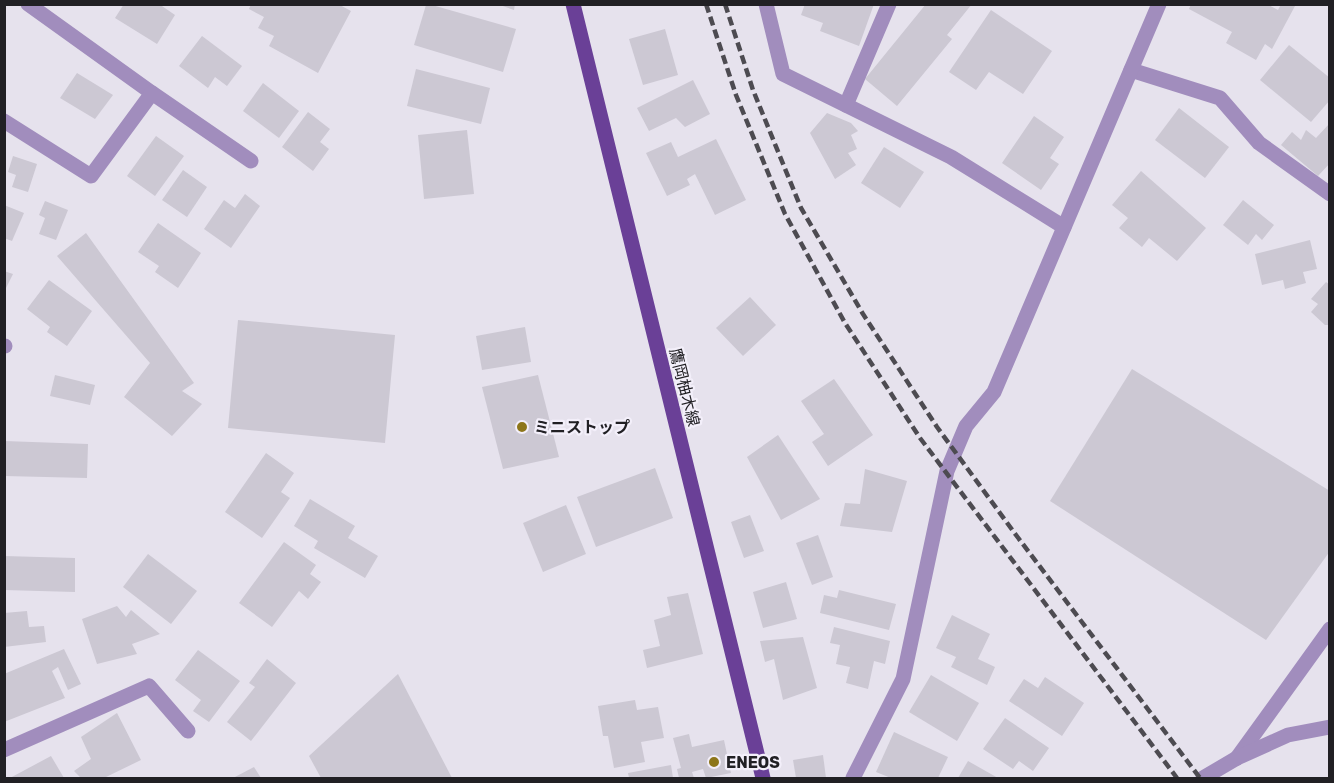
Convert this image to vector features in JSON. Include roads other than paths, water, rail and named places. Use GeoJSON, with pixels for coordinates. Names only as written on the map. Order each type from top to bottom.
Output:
{"type":"FeatureCollection","features":[{"type":"Feature","properties":{"kind":"main road","name":"鷹岡柚木線"},"geometry":{"type":"LineString","coordinates":[[573,4],[763,778]]}},
{"type":"Feature","properties":{"kind":"street"},"geometry":{"type":"LineString","coordinates":[[28,4],[250,161]]}},
{"type":"Feature","properties":{"kind":"street"},"geometry":{"type":"LineString","coordinates":[[766,4],[783,74],[951,157],[1064,227]]}},
{"type":"Feature","properties":{"kind":"street"},"geometry":{"type":"LineString","coordinates":[[846,105],[889,4]]}},
{"type":"Feature","properties":{"kind":"street"},"geometry":{"type":"LineString","coordinates":[[853,778],[903,679],[947,471],[966,426],[994,392],[1159,4]]}},
{"type":"Feature","properties":{"kind":"street"},"geometry":{"type":"LineString","coordinates":[[1131,70],[1220,98],[1259,143],[1329,194]]}},
{"type":"Feature","properties":{"kind":"street"},"geometry":{"type":"LineString","coordinates":[[4,121],[91,176],[152,93]]}},
{"type":"Feature","properties":{"kind":"street"},"geometry":{"type":"LineString","coordinates":[[1236,758],[1329,629]]}},
{"type":"Feature","properties":{"kind":"street"},"geometry":{"type":"LineString","coordinates":[[4,750],[148,686],[188,731]]}},
{"type":"Feature","properties":{"kind":"street"},"geometry":{"type":"LineString","coordinates":[[1203,778],[1236,758],[1288,735],[1329,728]]}},
{"type":"Feature","properties":{"kind":"railway"},"geometry":{"type":"LineString","coordinates":[[706,4],[736,95],[785,214],[845,323],[920,438],[1177,778]]}},
{"type":"Feature","properties":{"kind":"railway"},"geometry":{"type":"LineString","coordinates":[[725,4],[753,90],[801,208],[863,314],[937,427],[1200,778]]}},
{"type":"Feature","properties":{"kind":"place","name":"ミニストップ"},"geometry":{"type":"Point","coordinates":[522,427]}},
{"type":"Feature","properties":{"kind":"place","name":"ENEOS"},"geometry":{"type":"Point","coordinates":[714,762]}}]}
